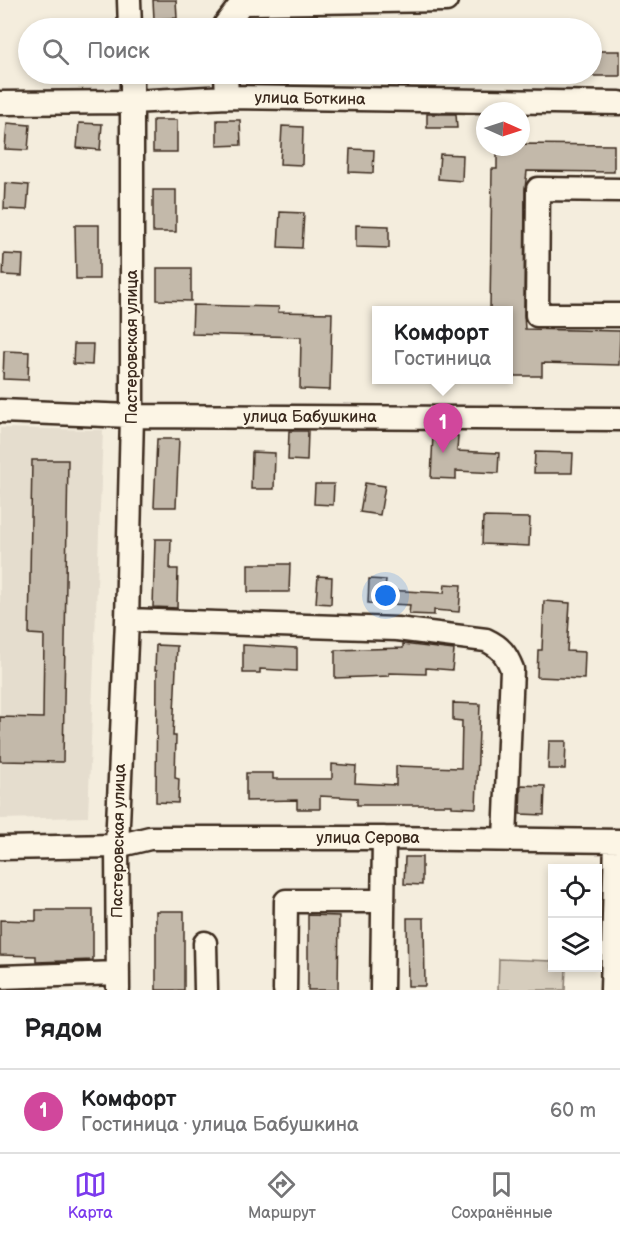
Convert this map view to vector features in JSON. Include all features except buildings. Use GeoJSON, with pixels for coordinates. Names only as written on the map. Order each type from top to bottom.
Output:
{"type":"FeatureCollection","features":[{"type":"Feature","properties":{"kind":"street"},"geometry":{"type":"LineString","coordinates":[[129,0],[130,18]]}},
{"type":"Feature","properties":{"kind":"street"},"geometry":{"type":"LineString","coordinates":[[230,18],[242,3],[446,0]]}},
{"type":"Feature","properties":{"kind":"street","name":"Пастеровская улица"},"geometry":{"type":"LineString","coordinates":[[118,982],[117,846],[127,620],[132,416],[132,84]]}},
{"type":"Feature","properties":{"kind":"street"},"geometry":{"type":"LineString","coordinates":[[226,84],[226,98]]}},
{"type":"Feature","properties":{"kind":"street","name":"улица Боткина"},"geometry":{"type":"LineString","coordinates":[[0,103],[132,102],[226,98],[620,103]]}},
{"type":"Feature","properties":{"kind":"street"},"geometry":{"type":"LineString","coordinates":[[620,190],[538,189],[537,315],[620,315]]}},
{"type":"Feature","properties":{"kind":"street","name":"улица Бабушкина"},"geometry":{"type":"LineString","coordinates":[[0,411],[132,416],[620,419]]}},
{"type":"Feature","properties":{"kind":"street"},"geometry":{"type":"LineString","coordinates":[[127,620],[397,629],[486,640],[497,645],[506,653],[512,669],[505,839]]}},
{"type":"Feature","properties":{"kind":"street","name":"улица Серова"},"geometry":{"type":"LineString","coordinates":[[0,848],[117,846],[150,838],[618,841]]}},
{"type":"Feature","properties":{"kind":"street"},"geometry":{"type":"LineString","coordinates":[[382,990],[384,838]]}},
{"type":"Feature","properties":{"kind":"street"},"geometry":{"type":"LineString","coordinates":[[612,990],[617,938],[618,841]]}},
{"type":"Feature","properties":{"kind":"street"},"geometry":{"type":"LineString","coordinates":[[285,990],[286,901],[382,901]]}},
{"type":"Feature","properties":{"kind":"street"},"geometry":{"type":"LineString","coordinates":[[205,943],[206,990]]}},
{"type":"Feature","properties":{"kind":"street"},"geometry":{"type":"LineString","coordinates":[[0,977],[118,982]]}},
{"type":"Feature","properties":{"kind":"shaded area"},"geometry":{"type":"Polygon","coordinates":[[[0,428],[103,430],[88,817],[0,819],[0,428]]]}},
{"type":"Feature","properties":{"kind":"shaded area"},"geometry":{"type":"Polygon","coordinates":[[[499,959],[548,961],[548,972],[566,972],[565,990],[498,990],[499,959]]]}},
{"type":"Feature","properties":{"kind":"place","name":"Комфорт"},"geometry":{"type":"Point","coordinates":[443,453]}}]}
